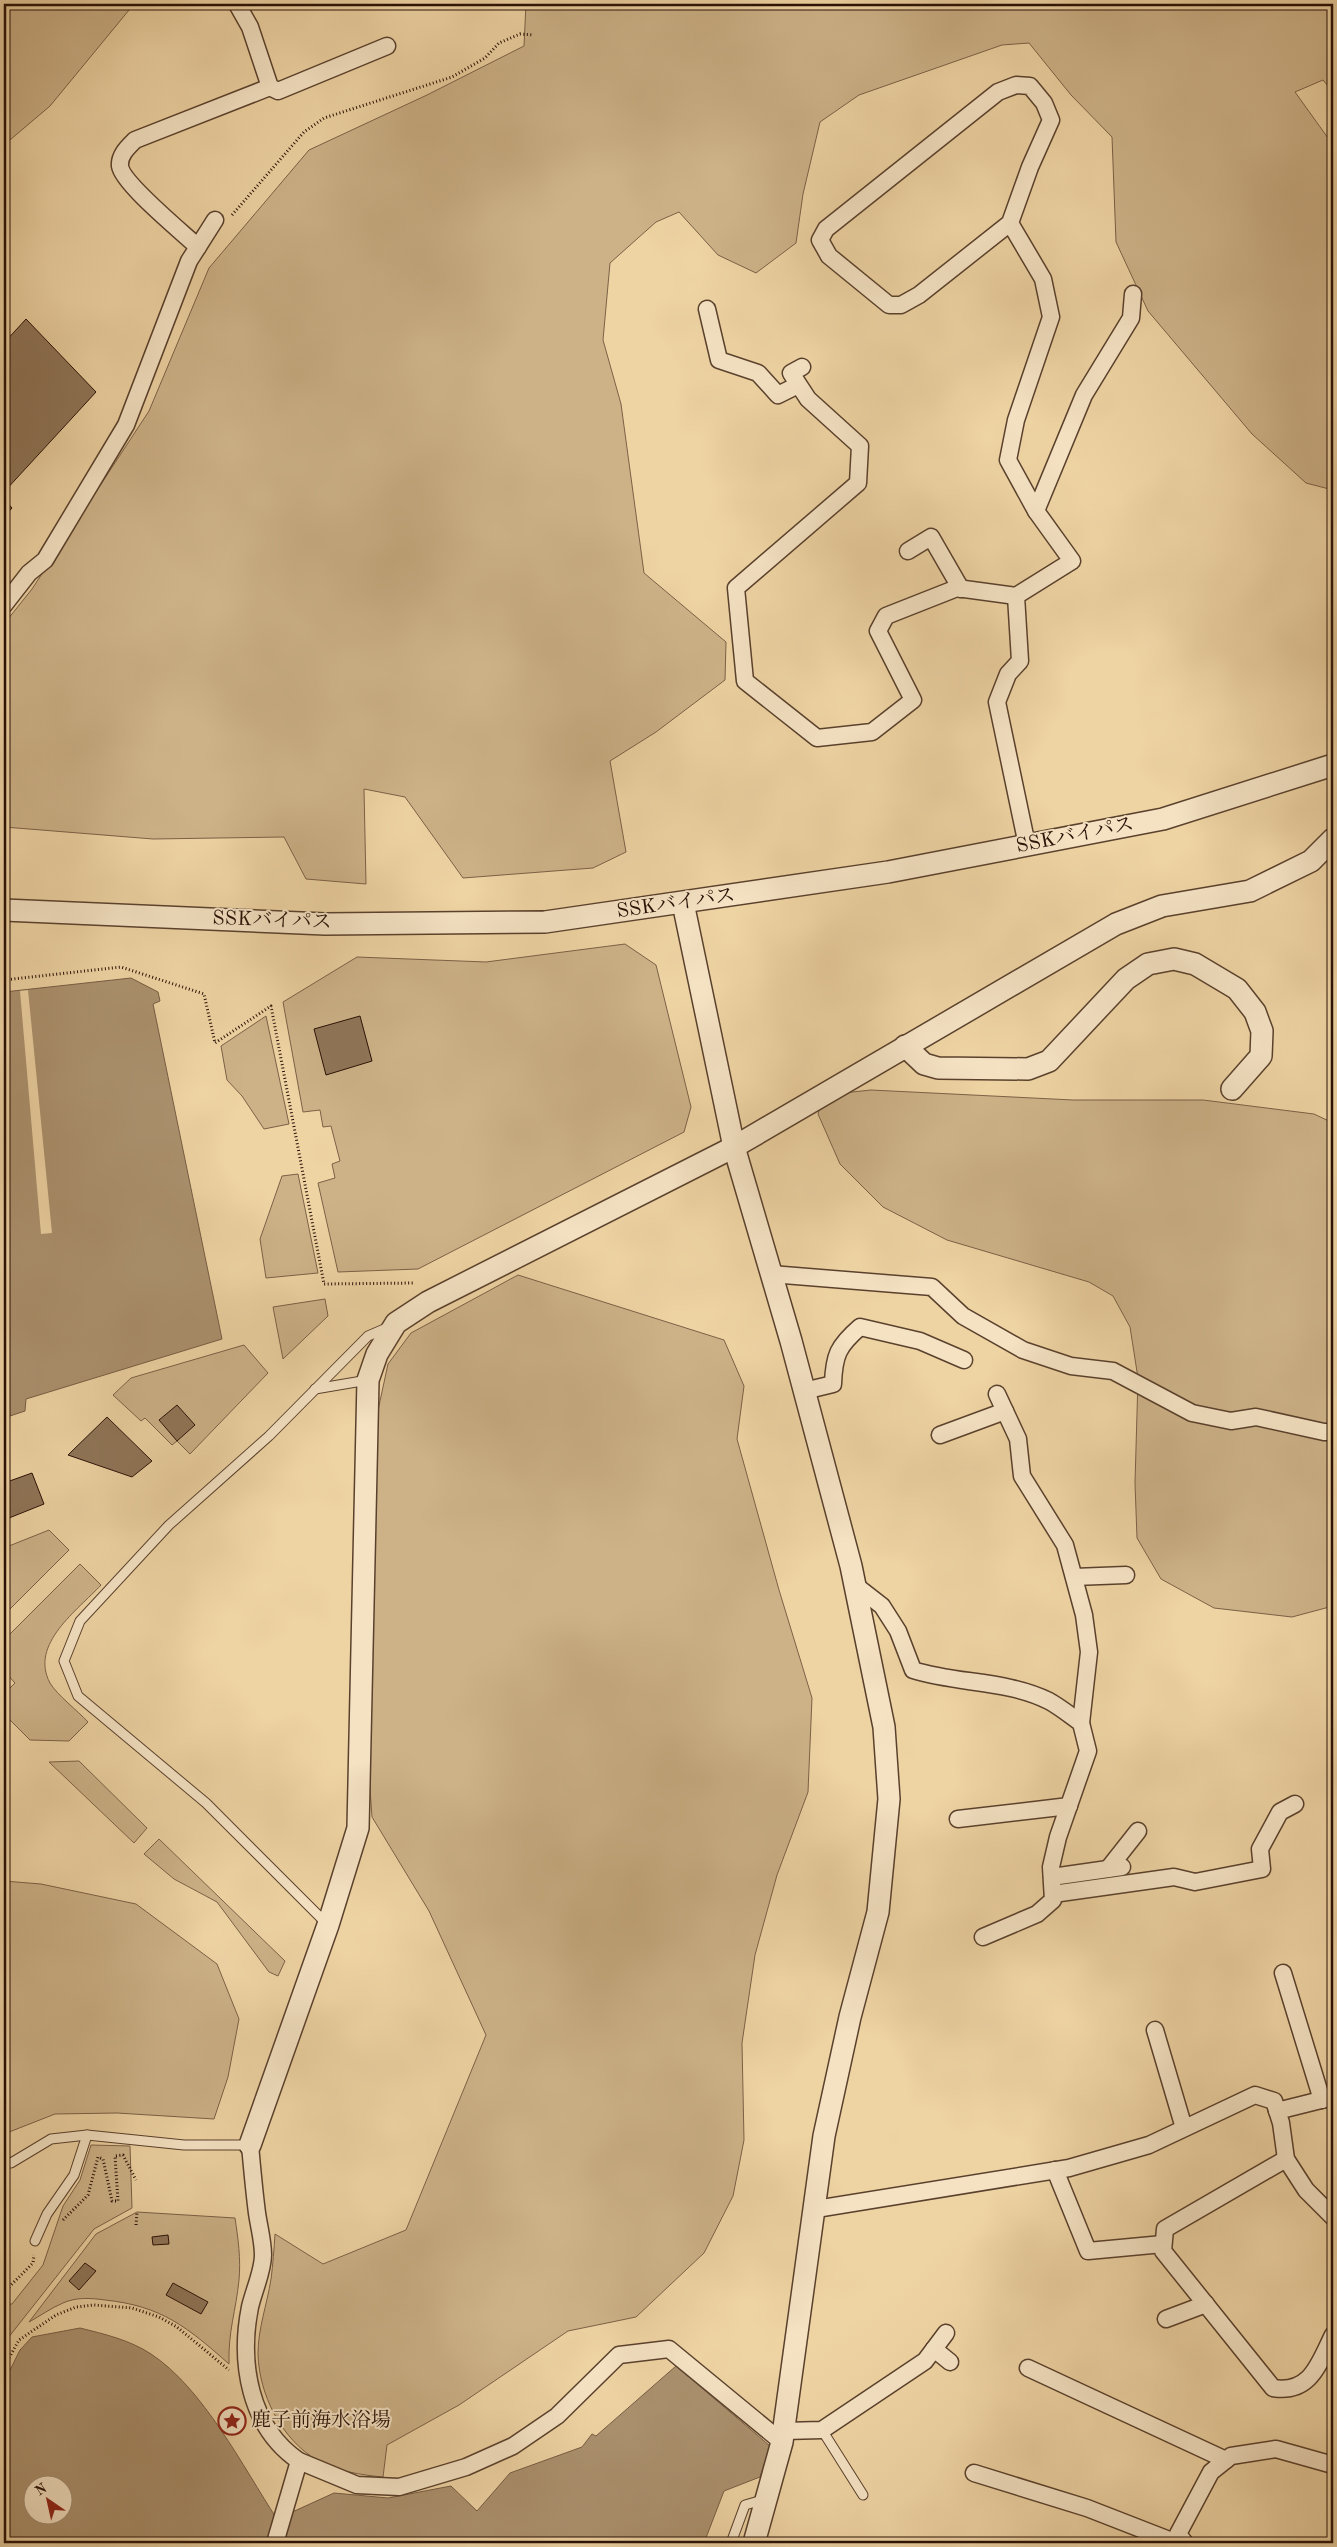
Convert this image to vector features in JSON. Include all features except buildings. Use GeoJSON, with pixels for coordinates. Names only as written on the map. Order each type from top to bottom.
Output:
{"type":"FeatureCollection","features":[{"type":"Feature","properties":{"kind":"street"},"geometry":{"type":"LineString","coordinates":[[237,4],[250,27],[270,87],[278,91],[300,84],[387,46]]}},
{"type":"Feature","properties":{"kind":"street"},"geometry":{"type":"LineString","coordinates":[[1016,85],[1030,86],[1044,103],[1051,120],[1030,167],[1010,223],[919,294],[901,305],[889,305],[829,256],[820,240],[826,229],[998,92],[1016,85]]}},
{"type":"Feature","properties":{"kind":"street"},"geometry":{"type":"LineString","coordinates":[[198,246],[129,184],[120,167],[122,154],[135,140],[270,87]]}},
{"type":"Feature","properties":{"kind":"street"},"geometry":{"type":"LineString","coordinates":[[4,605],[29,573],[45,560],[126,425],[189,261],[214,222]]}},
{"type":"Feature","properties":{"kind":"street"},"geometry":{"type":"LineString","coordinates":[[802,366],[791,373],[808,399],[860,446],[858,483],[736,588],[745,681],[817,738],[872,732],[913,700],[878,631],[886,616],[957,588],[1016,596],[1072,561],[1036,511],[1008,460],[1016,420],[1051,317],[1043,279],[1010,223]]}},
{"type":"Feature","properties":{"kind":"street"},"geometry":{"type":"LineString","coordinates":[[1036,511],[1084,395],[1131,318],[1134,294]]}},
{"type":"Feature","properties":{"kind":"street"},"geometry":{"type":"LineString","coordinates":[[707,309],[719,360],[758,373],[778,396],[798,385]]}},
{"type":"Feature","properties":{"kind":"street"},"geometry":{"type":"LineString","coordinates":[[908,551],[931,537],[961,589]]}},
{"type":"Feature","properties":{"kind":"street"},"geometry":{"type":"LineString","coordinates":[[1016,596],[1020,661],[1008,674],[997,702],[1027,846]]}},
{"type":"Feature","properties":{"kind":"street","name":"SSKバイパス"},"geometry":{"type":"LineString","coordinates":[[4,910],[325,924],[545,922],[683,904],[888,872],[1163,819],[1333,764]]}},
{"type":"Feature","properties":{"kind":"street"},"geometry":{"type":"LineString","coordinates":[[946,2333],[925,2361],[822,2430],[783,2436],[668,2348],[620,2355],[557,2416],[513,2446],[466,2467],[399,2487],[357,2485],[299,2461],[287,2453],[271,2433],[264,2421],[247,2378],[245,2342],[250,2308],[263,2256],[250,2144],[328,1924],[358,1828],[368,1380],[377,1354],[396,1324],[428,1302],[734,1147],[1116,924],[1162,906],[1250,891],[1311,860],[1333,839]]}},
{"type":"Feature","properties":{"kind":"street"},"geometry":{"type":"LineString","coordinates":[[683,904],[734,1147],[804,1391],[855,1585],[884,1727],[890,1799],[878,1912],[850,2017],[824,2136],[816,2209],[783,2436],[754,2543]]}},
{"type":"Feature","properties":{"kind":"street"},"geometry":{"type":"LineString","coordinates":[[905,1046],[924,1064],[938,1068],[1028,1069],[1041,1066],[1049,1061],[1126,979],[1148,964],[1174,959],[1196,964],[1237,989],[1255,1012],[1262,1031],[1261,1056],[1232,1089]]}},
{"type":"Feature","properties":{"kind":"street"},"geometry":{"type":"LineString","coordinates":[[771,1274],[932,1286],[963,1316],[1023,1350],[1071,1366],[1113,1371],[1192,1413],[1231,1421],[1256,1417],[1324,1432],[1333,1432]]}},
{"type":"Feature","properties":{"kind":"street"},"geometry":{"type":"LineString","coordinates":[[804,1391],[833,1384],[834,1360],[846,1339],[860,1327],[920,1341],[964,1360]]}},
{"type":"Feature","properties":{"kind":"street"},"geometry":{"type":"LineString","coordinates":[[983,1937],[1036,1914],[1053,1900],[1051,1867],[1058,1837],[1088,1751],[1081,1723],[1090,1652],[1084,1615],[1065,1545],[1022,1476],[1018,1439],[997,1394]]}},
{"type":"Feature","properties":{"kind":"street"},"geometry":{"type":"LineString","coordinates":[[940,1435],[1005,1411]]}},
{"type":"Feature","properties":{"kind":"street"},"geometry":{"type":"LineString","coordinates":[[1074,1577],[1126,1575]]}},
{"type":"Feature","properties":{"kind":"street"},"geometry":{"type":"LineString","coordinates":[[855,1585],[882,1606],[898,1631],[913,1670],[934,1677],[998,1685],[1049,1701],[1081,1723]]}},
{"type":"Feature","properties":{"kind":"street"},"geometry":{"type":"LineString","coordinates":[[1053,1894],[1174,1877],[1195,1882],[1262,1869],[1260,1849],[1280,1812],[1295,1804]]}},
{"type":"Feature","properties":{"kind":"street"},"geometry":{"type":"LineString","coordinates":[[958,1819],[1069,1806]]}},
{"type":"Feature","properties":{"kind":"street"},"geometry":{"type":"LineString","coordinates":[[1052,1878],[1115,1868],[1138,1831]]}},
{"type":"Feature","properties":{"kind":"street"},"geometry":{"type":"LineString","coordinates":[[1277,2111],[1328,2098],[1283,1974]]}},
{"type":"Feature","properties":{"kind":"street"},"geometry":{"type":"LineString","coordinates":[[1155,2030],[1184,2128]]}},
{"type":"Feature","properties":{"kind":"street"},"geometry":{"type":"LineString","coordinates":[[816,2209],[1055,2170],[1149,2145],[1255,2094],[1274,2102],[1281,2123],[1286,2159],[1306,2190],[1333,2217]]}},
{"type":"Feature","properties":{"kind":"street"},"geometry":{"type":"LineString","coordinates":[[1286,2159],[1165,2229],[1163,2251],[1274,2388],[1288,2391],[1310,2378],[1333,2335]]}},
{"type":"Feature","properties":{"kind":"street"},"geometry":{"type":"LineString","coordinates":[[1055,2170],[1088,2251],[1163,2244]]}},
{"type":"Feature","properties":{"kind":"street"},"geometry":{"type":"LineString","coordinates":[[1166,2319],[1206,2304]]}},
{"type":"Feature","properties":{"kind":"street"},"geometry":{"type":"LineString","coordinates":[[934,2349],[950,2362]]}},
{"type":"Feature","properties":{"kind":"street"},"geometry":{"type":"LineString","coordinates":[[1028,2368],[1226,2460]]}},
{"type":"Feature","properties":{"kind":"street"},"geometry":{"type":"LineString","coordinates":[[1185,2543],[1178,2534],[1211,2472],[1231,2456],[1276,2450],[1333,2465]]}},
{"type":"Feature","properties":{"kind":"street"},"geometry":{"type":"LineString","coordinates":[[275,2543],[299,2461]]}},
{"type":"Feature","properties":{"kind":"street"},"geometry":{"type":"LineString","coordinates":[[974,2473],[1087,2508],[1177,2543]]}},
{"type":"Feature","properties":{"kind":"lane"},"geometry":{"type":"LineString","coordinates":[[328,1924],[206,1803],[78,1696],[64,1661],[80,1621],[169,1525],[269,1436],[368,1336],[396,1324]]}},
{"type":"Feature","properties":{"kind":"lane"},"geometry":{"type":"LineString","coordinates":[[315,1389],[368,1380]]}},
{"type":"Feature","properties":{"kind":"lane"},"geometry":{"type":"LineString","coordinates":[[4,2162],[11,2162],[51,2140],[87,2135],[184,2145],[250,2144]]}},
{"type":"Feature","properties":{"kind":"lane"},"geometry":{"type":"LineString","coordinates":[[35,2241],[48,2214],[74,2175],[87,2135]]}},
{"type":"Feature","properties":{"kind":"lane"},"geometry":{"type":"LineString","coordinates":[[822,2430],[863,2496]]}},
{"type":"Feature","properties":{"kind":"lane"},"geometry":{"type":"LineString","coordinates":[[731,2543],[745,2505],[766,2499]]}},
{"type":"Feature","properties":{"kind":"path"},"geometry":{"type":"LineString","coordinates":[[214,222],[219,228],[304,132],[324,118],[452,77],[484,58],[499,43],[520,34],[533,35]]}},
{"type":"Feature","properties":{"kind":"path"},"geometry":{"type":"LineString","coordinates":[[4,980],[120,967],[204,994],[215,1043],[271,1006],[324,1284],[415,1282]]}},
{"type":"Feature","properties":{"kind":"path"},"geometry":{"type":"LineString","coordinates":[[4,2292],[33,2263],[35,2241],[69,2215],[88,2195],[98,2157],[103,2159],[112,2201],[118,2201],[115,2156],[123,2155],[136,2180]]}},
{"type":"Feature","properties":{"kind":"path"},"geometry":{"type":"LineString","coordinates":[[136,2225],[137,2212]]}},
{"type":"Feature","properties":{"kind":"path"},"geometry":{"type":"LineString","coordinates":[[4,2368],[19,2340],[56,2315],[76,2307],[94,2305],[132,2308],[159,2317],[177,2327],[234,2374],[247,2378]]}},
{"type":"Feature","properties":{"kind":"shaded area"},"geometry":{"type":"Polygon","coordinates":[[[4,4],[134,4],[50,106],[4,145],[4,4]]]}},
{"type":"Feature","properties":{"kind":"shaded area"},"geometry":{"type":"Polygon","coordinates":[[[526,4],[1333,4],[1333,92],[1323,80],[1295,92],[1333,145],[1333,490],[1306,483],[1252,434],[1148,311],[1116,242],[1112,137],[1071,95],[1029,43],[1002,45],[859,95],[820,122],[803,194],[796,243],[756,273],[718,255],[679,212],[656,222],[610,263],[603,340],[621,404],[644,573],[726,642],[725,680],[656,732],[610,761],[626,852],[593,868],[463,878],[405,797],[364,789],[366,884],[306,879],[284,837],[153,839],[4,827],[4,624],[32,589],[149,411],[209,268],[309,150],[427,95],[524,46],[526,4]]]}},
{"type":"Feature","properties":{"kind":"shaded area"},"geometry":{"type":"Polygon","coordinates":[[[625,944],[656,965],[691,1107],[684,1132],[418,1269],[338,1272],[318,1183],[335,1178],[332,1164],[340,1161],[331,1126],[323,1127],[320,1110],[303,1112],[283,1002],[357,957],[486,962],[625,944]]]}},
{"type":"Feature","properties":{"kind":"shaded area"},"geometry":{"type":"Polygon","coordinates":[[[131,978],[158,992],[160,1001],[153,1004],[222,1339],[26,1399],[25,1411],[4,1418],[4,992],[131,978]]]}},
{"type":"Feature","properties":{"kind":"shaded area"},"geometry":{"type":"Polygon","coordinates":[[[266,1016],[289,1124],[264,1129],[242,1096],[227,1080],[221,1046],[266,1016]]]}},
{"type":"Feature","properties":{"kind":"shaded area"},"geometry":{"type":"Polygon","coordinates":[[[871,1090],[1073,1100],[1203,1100],[1314,1114],[1333,1123],[1333,1606],[1292,1617],[1214,1608],[1161,1579],[1137,1538],[1135,1483],[1138,1378],[1130,1327],[1113,1296],[1089,1282],[947,1240],[883,1207],[840,1164],[818,1114],[824,1095],[871,1090]]]}},
{"type":"Feature","properties":{"kind":"shaded area"},"geometry":{"type":"Polygon","coordinates":[[[298,1174],[318,1273],[266,1278],[260,1239],[282,1176],[298,1174]]]}},
{"type":"Feature","properties":{"kind":"shaded area"},"geometry":{"type":"Polygon","coordinates":[[[518,1275],[724,1340],[744,1386],[737,1439],[779,1590],[812,1698],[808,1792],[777,1875],[755,1955],[742,2043],[744,2140],[733,2196],[704,2253],[636,2317],[568,2331],[459,2405],[387,2445],[383,2477],[349,2472],[324,2464],[304,2451],[293,2440],[274,2414],[268,2400],[259,2369],[259,2335],[271,2279],[275,2234],[323,2264],[406,2230],[486,2035],[429,1911],[372,1817],[369,1775],[375,1424],[388,1364],[411,1333],[518,1275]]]}},
{"type":"Feature","properties":{"kind":"shaded area"},"geometry":{"type":"Polygon","coordinates":[[[325,1299],[328,1316],[283,1359],[273,1307],[325,1299]]]}},
{"type":"Feature","properties":{"kind":"shaded area"},"geometry":{"type":"Polygon","coordinates":[[[244,1345],[268,1373],[190,1454],[177,1441],[172,1445],[145,1418],[141,1421],[113,1395],[131,1378],[244,1345]]]}},
{"type":"Feature","properties":{"kind":"shaded area"},"geometry":{"type":"Polygon","coordinates":[[[49,1530],[69,1550],[4,1615],[4,1548],[49,1530]]]}},
{"type":"Feature","properties":{"kind":"shaded area"},"geometry":{"type":"Polygon","coordinates":[[[80,1564],[101,1585],[69,1617],[51,1641],[46,1655],[45,1669],[53,1688],[88,1722],[69,1741],[30,1740],[4,1714],[4,1694],[15,1683],[4,1671],[4,1640],[80,1564]]]}},
{"type":"Feature","properties":{"kind":"shaded area"},"geometry":{"type":"Polygon","coordinates":[[[79,1761],[147,1828],[134,1843],[49,1762],[79,1761]]]}},
{"type":"Feature","properties":{"kind":"shaded area"},"geometry":{"type":"Polygon","coordinates":[[[159,1839],[285,1961],[278,1976],[269,1972],[217,1902],[174,1879],[144,1854],[159,1839]]]}},
{"type":"Feature","properties":{"kind":"shaded area"},"geometry":{"type":"Polygon","coordinates":[[[4,1881],[41,1884],[136,1904],[217,1964],[239,2019],[228,2077],[214,2119],[117,2113],[55,2114],[4,2134],[4,1881]]]}},
{"type":"Feature","properties":{"kind":"shaded area"},"geometry":{"type":"Polygon","coordinates":[[[91,2145],[130,2146],[132,2208],[94,2229],[4,2343],[4,2305],[12,2304],[43,2265],[63,2206],[80,2180],[91,2145]]]}},
{"type":"Feature","properties":{"kind":"shaded area"},"geometry":{"type":"Polygon","coordinates":[[[137,2212],[235,2218],[240,2272],[231,2331],[229,2364],[200,2339],[173,2320],[143,2307],[125,2303],[84,2298],[73,2300],[59,2305],[29,2322],[96,2234],[137,2212]]]}},
{"type":"Feature","properties":{"kind":"shaded area"},"geometry":{"type":"Polygon","coordinates":[[[80,2328],[126,2341],[151,2354],[170,2369],[205,2407],[277,2519],[334,2493],[388,2498],[451,2486],[477,2511],[510,2473],[582,2447],[592,2434],[596,2436],[676,2366],[770,2446],[760,2477],[724,2491],[704,2543],[4,2543],[4,2382],[20,2350],[32,2337],[80,2328]]]}},
{"type":"Feature","properties":{"kind":"pier"},"geometry":{"type":"Polygon","coordinates":[[[28,990],[52,1233],[41,1234],[20,991],[28,990]]]}},
{"type":"Feature","properties":{"kind":"place","name":"鹿子前海水浴場"},"geometry":{"type":"Point","coordinates":[232,2421]}}]}
